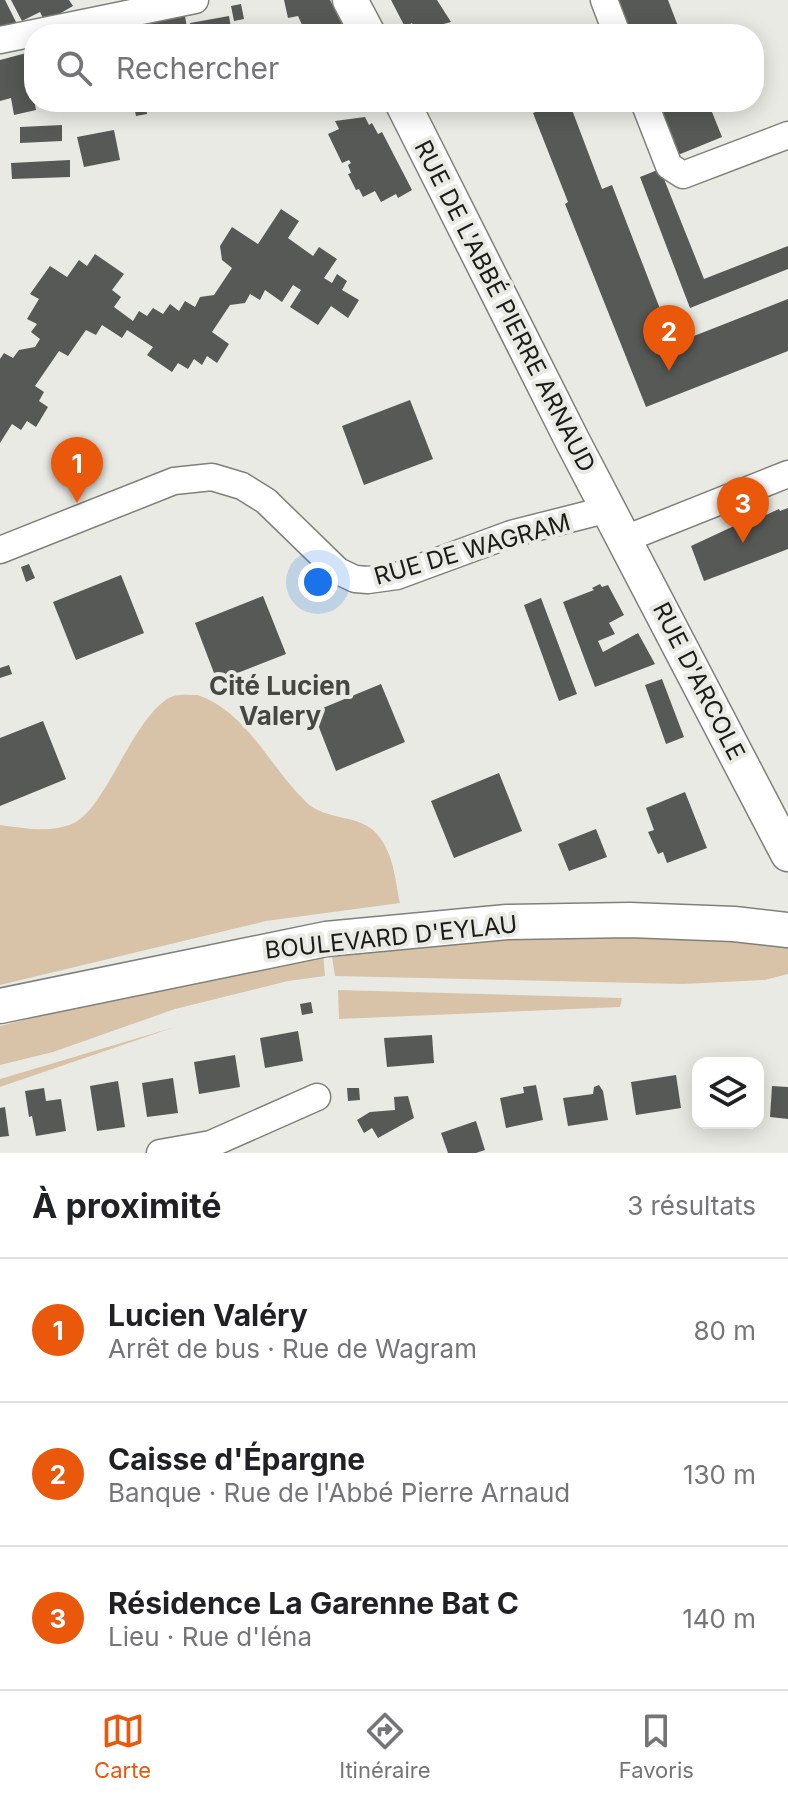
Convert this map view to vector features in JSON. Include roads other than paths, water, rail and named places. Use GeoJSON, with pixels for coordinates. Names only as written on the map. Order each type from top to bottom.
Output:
{"type":"FeatureCollection","features":[{"type":"Feature","properties":{"kind":"main road"},"geometry":{"type":"LineString","coordinates":[[350,0],[363,24]]}},
{"type":"Feature","properties":{"kind":"main road","name":"RUE DE L'ABBÉ PIERRE ARNAUD"},"geometry":{"type":"LineString","coordinates":[[407,112],[609,509]]}},
{"type":"Feature","properties":{"kind":"main road","name":"RUE D'ARCOLE"},"geometry":{"type":"LineString","coordinates":[[609,509],[788,854]]}},
{"type":"Feature","properties":{"kind":"main road","name":"BOULEVARD D'EYLAU"},"geometry":{"type":"LineString","coordinates":[[0,1006],[326,939],[492,923],[630,920],[734,924],[788,930]]}},
{"type":"Feature","properties":{"kind":"street"},"geometry":{"type":"LineString","coordinates":[[78,24],[195,0]]}},
{"type":"Feature","properties":{"kind":"street"},"geometry":{"type":"LineString","coordinates":[[604,0],[613,24]]}},
{"type":"Feature","properties":{"kind":"street"},"geometry":{"type":"LineString","coordinates":[[0,40],[24,35]]}},
{"type":"Feature","properties":{"kind":"street"},"geometry":{"type":"LineString","coordinates":[[648,112],[669,166],[683,175],[788,135]]}},
{"type":"Feature","properties":{"kind":"street"},"geometry":{"type":"LineString","coordinates":[[625,539],[788,474]]}},
{"type":"Feature","properties":{"kind":"street","name":"RUE DE WAGRAM"},"geometry":{"type":"LineString","coordinates":[[0,550],[174,481],[212,477],[242,486],[266,501],[338,571],[355,579],[397,576],[490,541],[609,509]]}},
{"type":"Feature","properties":{"kind":"street"},"geometry":{"type":"LineString","coordinates":[[160,1153],[211,1144],[317,1097]]}},
{"type":"Feature","properties":{"kind":"place","name":"Caisse d'Épargne"},"geometry":{"type":"Point","coordinates":[669,371]}},
{"type":"Feature","properties":{"kind":"place","name":"Lucien Valéry"},"geometry":{"type":"Point","coordinates":[77,503]}},
{"type":"Feature","properties":{"kind":"place","name":"Résidence La Garenne Bat C"},"geometry":{"type":"Point","coordinates":[743,543]}},
{"type":"Feature","properties":{"kind":"district","name":"Cité Lucien Valery"},"geometry":{"type":"Point","coordinates":[280,700]}}]}
